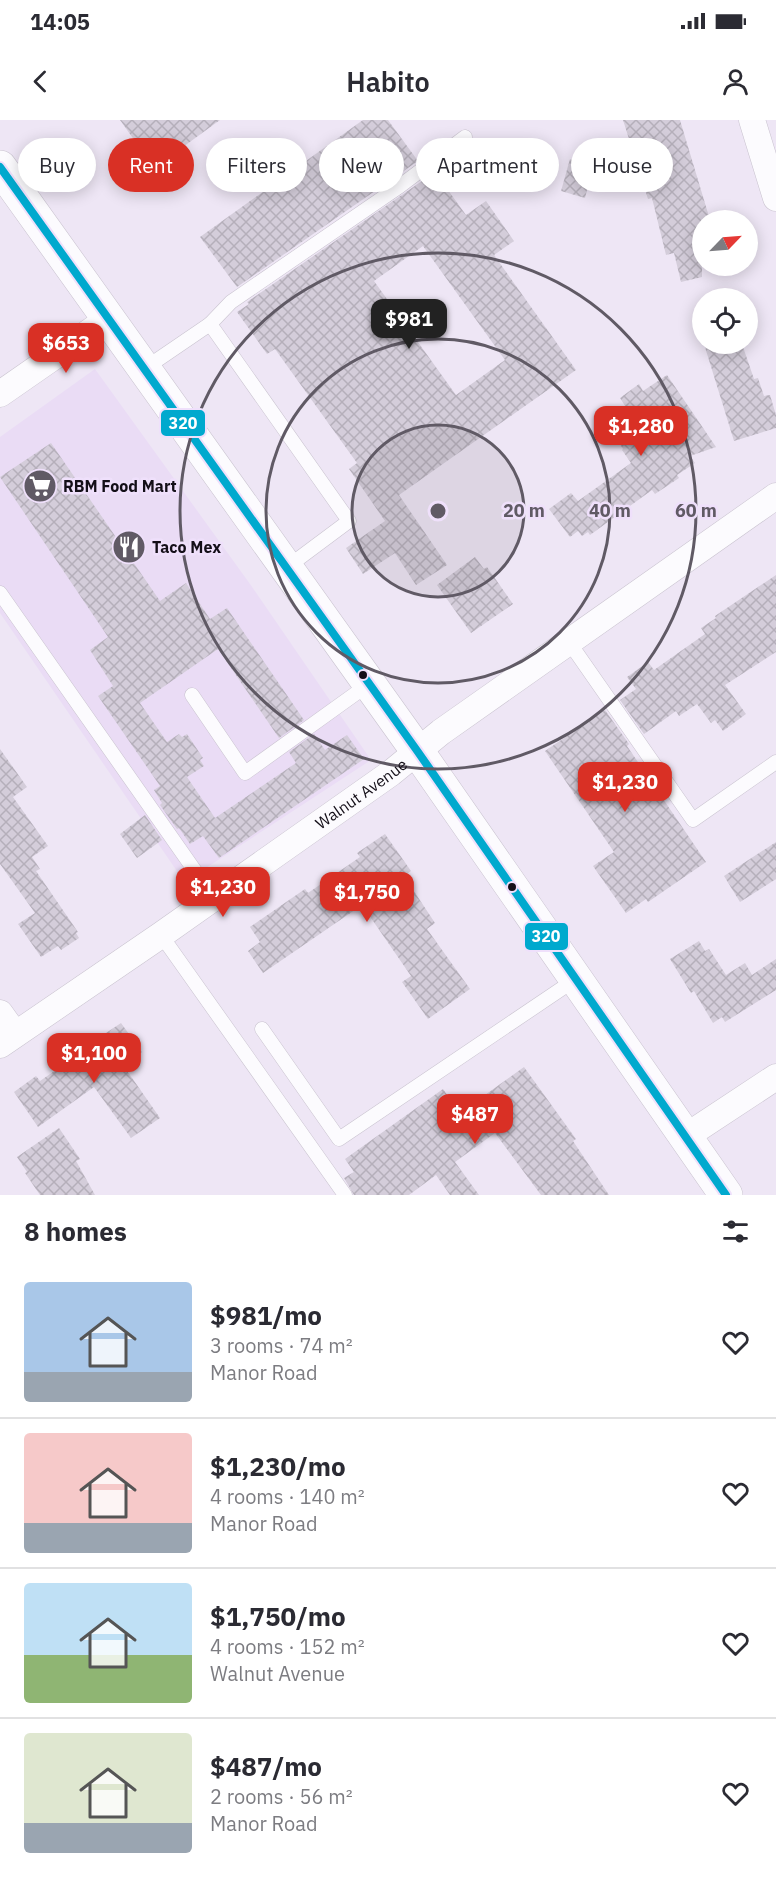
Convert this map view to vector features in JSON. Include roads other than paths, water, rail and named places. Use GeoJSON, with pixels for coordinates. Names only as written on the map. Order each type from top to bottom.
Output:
{"type":"FeatureCollection","features":[{"type":"Feature","properties":{"kind":"main road"},"geometry":{"type":"LineString","coordinates":[[0,167],[418,752],[726,1195]]}},
{"type":"Feature","properties":{"kind":"street"},"geometry":{"type":"LineString","coordinates":[[752,120],[776,198]]}},
{"type":"Feature","properties":{"kind":"street"},"geometry":{"type":"LineString","coordinates":[[0,394],[108,319]]}},
{"type":"Feature","properties":{"kind":"street","name":"Walnut Avenue"},"geometry":{"type":"LineString","coordinates":[[8,1040],[392,773],[441,732],[776,496]]}},
{"type":"Feature","properties":{"kind":"street"},"geometry":{"type":"LineString","coordinates":[[0,1012],[8,1040]]}},
{"type":"Feature","properties":{"kind":"street"},"geometry":{"type":"LineString","coordinates":[[685,1137],[776,1077]]}},
{"type":"Feature","properties":{"kind":"lane"},"geometry":{"type":"LineString","coordinates":[[144,369],[210,324],[231,302],[400,186],[465,137]]}},
{"type":"Feature","properties":{"kind":"lane"},"geometry":{"type":"LineString","coordinates":[[210,324],[349,521],[286,568]]}},
{"type":"Feature","properties":{"kind":"lane"},"geometry":{"type":"LineString","coordinates":[[0,593],[214,898]]}},
{"type":"Feature","properties":{"kind":"lane"},"geometry":{"type":"LineString","coordinates":[[569,642],[693,820],[776,762]]}},
{"type":"Feature","properties":{"kind":"lane"},"geometry":{"type":"LineString","coordinates":[[192,695],[245,773],[369,684]]}},
{"type":"Feature","properties":{"kind":"lane"},"geometry":{"type":"LineString","coordinates":[[161,935],[345,1195]]}},
{"type":"Feature","properties":{"kind":"lane"},"geometry":{"type":"LineString","coordinates":[[262,1029],[339,1139],[576,979]]}},
{"type":"Feature","properties":{"kind":"place","name":"RBM Food Mart"},"geometry":{"type":"Point","coordinates":[40,486]}},
{"type":"Feature","properties":{"kind":"place","name":"Taco Mex"},"geometry":{"type":"Point","coordinates":[129,547]}}]}
